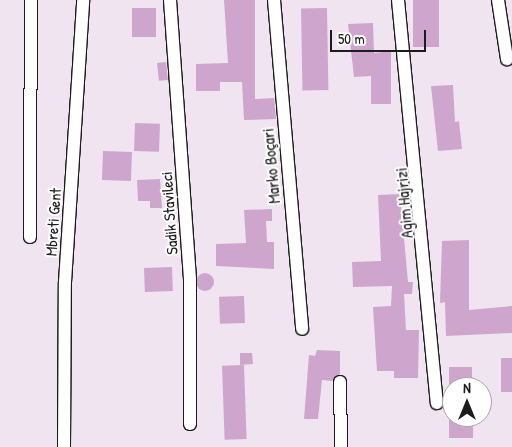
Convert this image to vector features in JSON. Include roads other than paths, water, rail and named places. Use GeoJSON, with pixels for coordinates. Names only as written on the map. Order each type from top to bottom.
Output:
{"type":"FeatureCollection","features":[{"type":"Feature","properties":{"kind":"street","name":"Mbreti Gent"},"geometry":{"type":"LineString","coordinates":[[30,237],[31,0]]}},
{"type":"Feature","properties":{"kind":"street","name":"Mbreti Gent"},"geometry":{"type":"LineString","coordinates":[[64,447],[65,282],[83,0]]}},
{"type":"Feature","properties":{"kind":"street","name":"Sadik Stavileci"},"geometry":{"type":"LineString","coordinates":[[170,0],[190,279],[190,424]]}},
{"type":"Feature","properties":{"kind":"street","name":"Marko Boçari"},"geometry":{"type":"LineString","coordinates":[[274,0],[302,329]]}},
{"type":"Feature","properties":{"kind":"street","name":"Agim Hajrizi"},"geometry":{"type":"LineString","coordinates":[[398,0],[437,403]]}},
{"type":"Feature","properties":{"kind":"street"},"geometry":{"type":"LineString","coordinates":[[498,0],[507,59]]}},
{"type":"Feature","properties":{"kind":"street"},"geometry":{"type":"LineString","coordinates":[[340,382],[341,447]]}}]}
